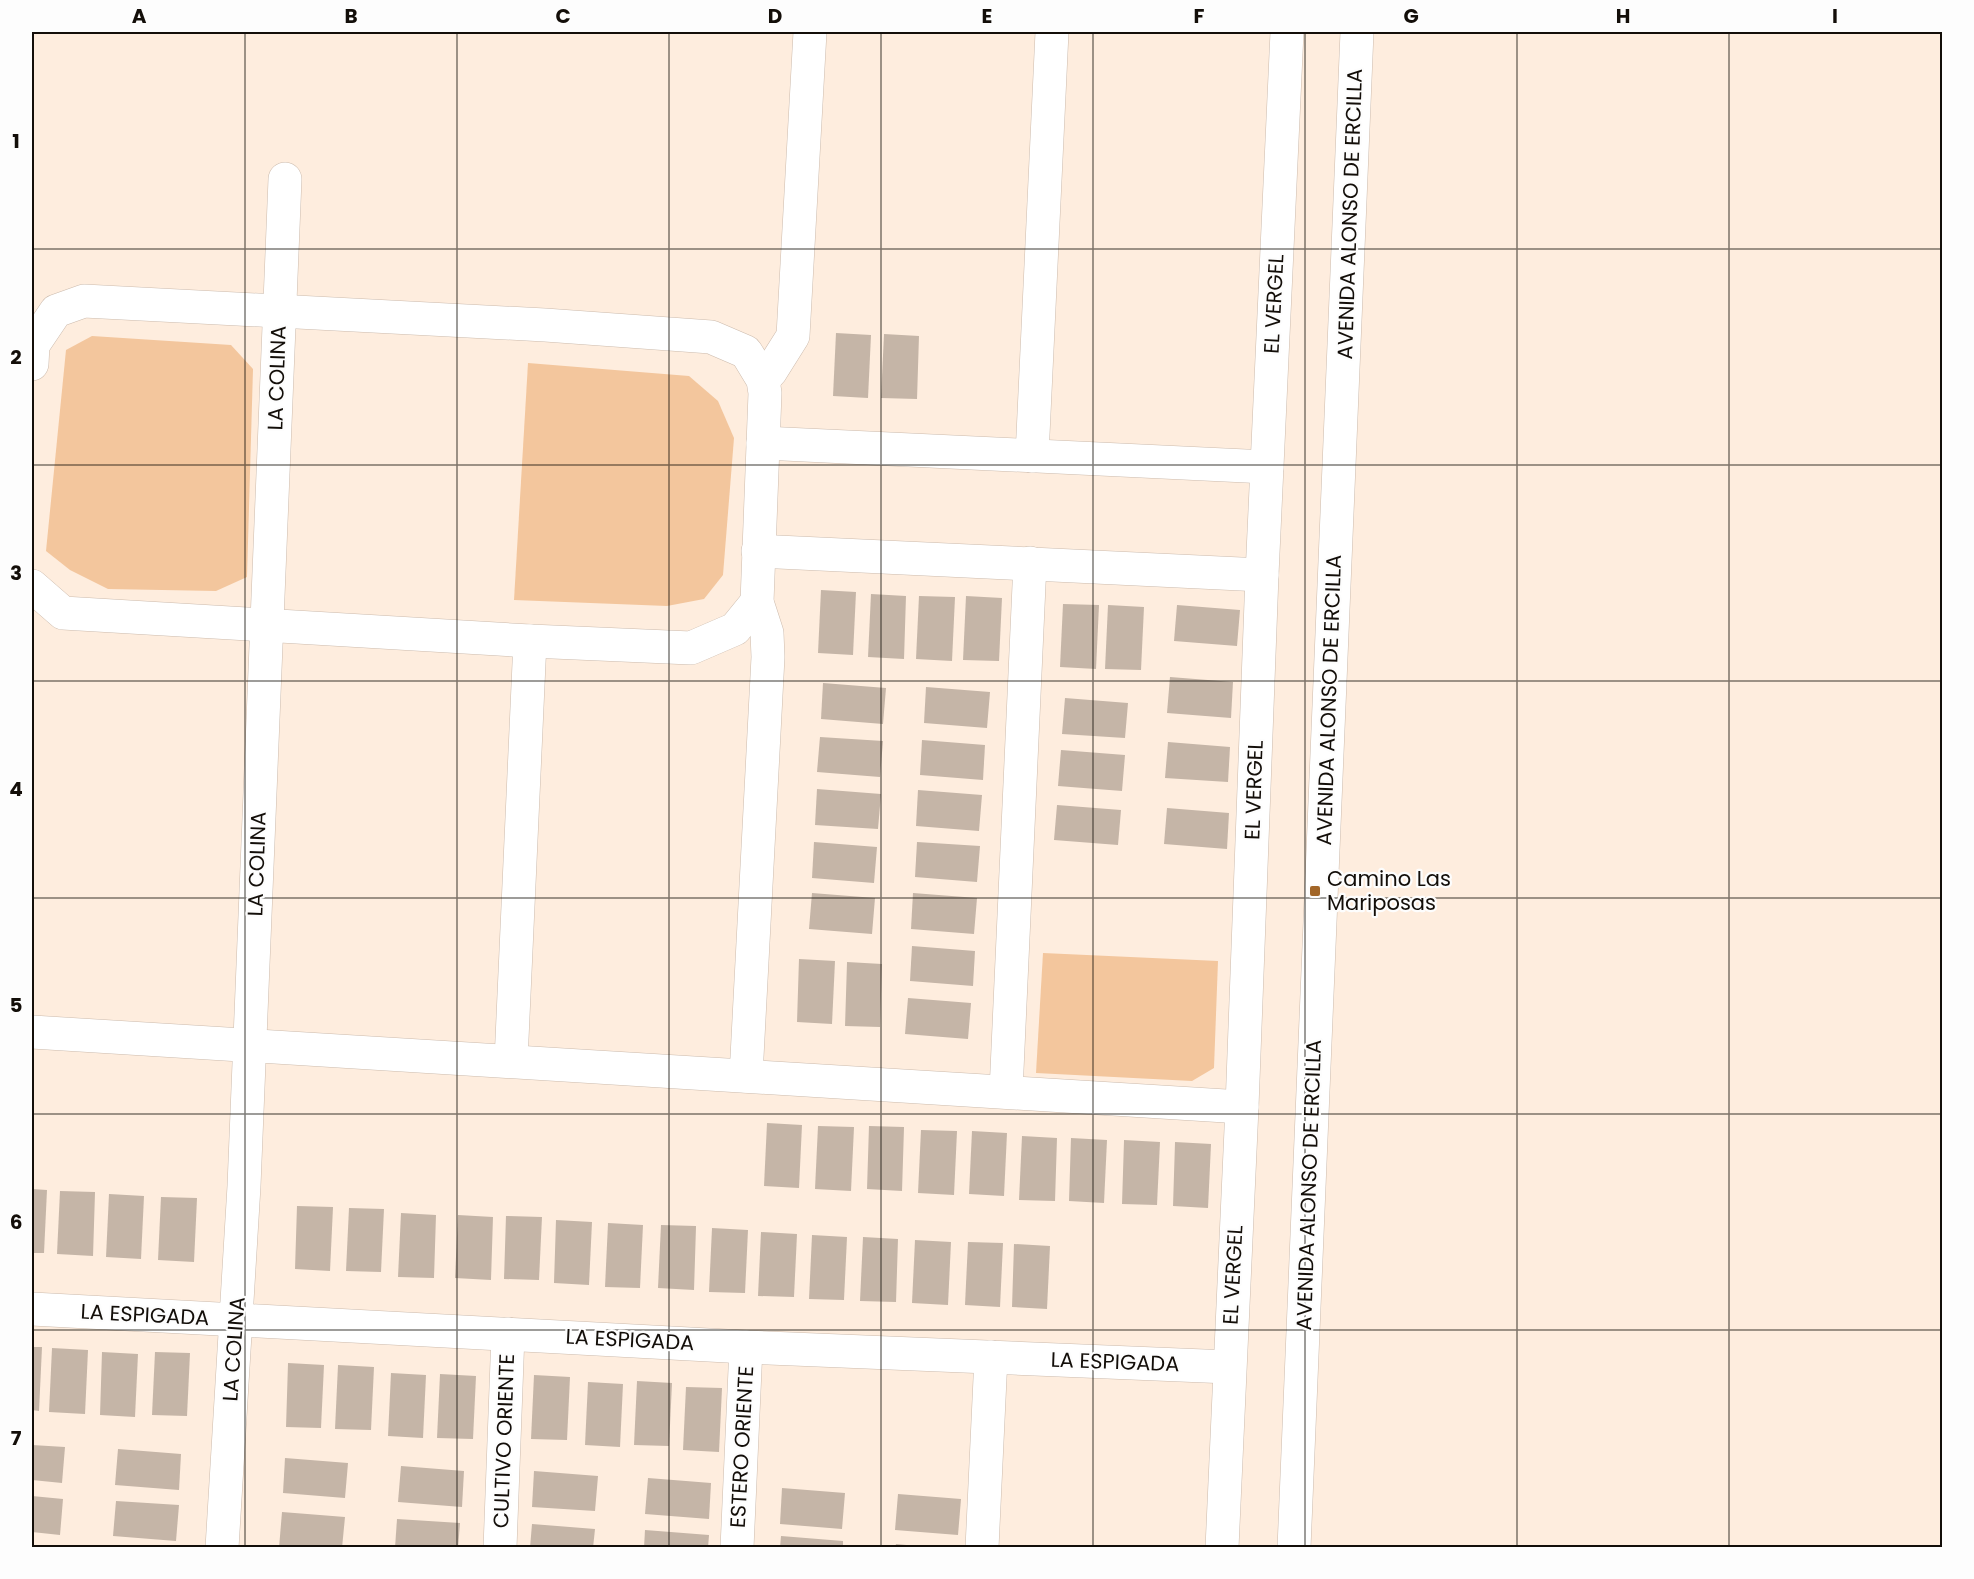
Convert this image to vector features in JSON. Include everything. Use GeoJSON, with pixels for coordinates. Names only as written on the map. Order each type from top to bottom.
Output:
{"type":"FeatureCollection","features":[{"type":"Feature","properties":{"kind":"street"},"geometry":{"type":"LineString","coordinates":[[763,380],[794,336],[810,32]]}},
{"type":"Feature","properties":{"kind":"street"},"geometry":{"type":"LineString","coordinates":[[1032,456],[1052,32]]}},
{"type":"Feature","properties":{"kind":"street","name":"EL VERGEL"},"geometry":{"type":"LineString","coordinates":[[1221,1548],[1287,32]]}},
{"type":"Feature","properties":{"kind":"street","name":"AVENIDA ALONSO DE ERCILLA"},"geometry":{"type":"LineString","coordinates":[[1294,1548],[1357,32]]}},
{"type":"Feature","properties":{"kind":"street","name":"LA COLINA"},"geometry":{"type":"LineString","coordinates":[[222,1548],[244,1186],[285,179]]}},
{"type":"Feature","properties":{"kind":"street"},"geometry":{"type":"LineString","coordinates":[[32,364],[33,345],[56,311],[84,301],[546,325],[711,337],[746,352],[763,380],[765,393],[757,602],[767,633],[768,657],[746,1076]]}},
{"type":"Feature","properties":{"kind":"street"},"geometry":{"type":"LineString","coordinates":[[763,443],[1267,467]]}},
{"type":"Feature","properties":{"kind":"street"},"geometry":{"type":"LineString","coordinates":[[758,550],[1262,575]]}},
{"type":"Feature","properties":{"kind":"street"},"geometry":{"type":"LineString","coordinates":[[1006,1092],[1030,563]]}},
{"type":"Feature","properties":{"kind":"street"},"geometry":{"type":"LineString","coordinates":[[37,598],[63,613],[530,641],[691,648],[735,629],[757,602]]}},
{"type":"Feature","properties":{"kind":"street"},"geometry":{"type":"LineString","coordinates":[[511,1061],[530,641]]}},
{"type":"Feature","properties":{"kind":"street"},"geometry":{"type":"LineString","coordinates":[[32,1032],[1242,1107]]}},
{"type":"Feature","properties":{"kind":"street","name":"LA ESPIGADA"},"geometry":{"type":"LineString","coordinates":[[32,1309],[746,1347],[1229,1367]]}},
{"type":"Feature","properties":{"kind":"street","name":"CULTIVO ORIENTE"},"geometry":{"type":"LineString","coordinates":[[500,1548],[508,1334]]}},
{"type":"Feature","properties":{"kind":"street","name":"ESTERO ORIENTE"},"geometry":{"type":"LineString","coordinates":[[737,1548],[746,1347]]}},
{"type":"Feature","properties":{"kind":"street"},"geometry":{"type":"LineString","coordinates":[[982,1548],[991,1356]]}},
{"type":"Feature","properties":{"kind":"shaded area"},"geometry":{"type":"Polygon","coordinates":[[[92,336],[231,345],[253,369],[247,577],[216,591],[108,589],[70,570],[46,551],[66,350],[92,336]]]}},
{"type":"Feature","properties":{"kind":"shaded area"},"geometry":{"type":"Polygon","coordinates":[[[528,363],[689,376],[718,401],[734,438],[723,575],[704,599],[667,606],[514,600],[528,363]]]}},
{"type":"Feature","properties":{"kind":"shaded area"},"geometry":{"type":"Polygon","coordinates":[[[1043,953],[1218,961],[1214,1068],[1192,1081],[1036,1073],[1043,953]]]}},
{"type":"Feature","properties":{"kind":"building"},"geometry":{"type":"Polygon","coordinates":[[[836,333],[871,335],[868,398],[833,396],[836,333]]]}},
{"type":"Feature","properties":{"kind":"building"},"geometry":{"type":"Polygon","coordinates":[[[884,334],[919,336],[917,399],[881,398],[884,334]]]}},
{"type":"Feature","properties":{"kind":"building"},"geometry":{"type":"Polygon","coordinates":[[[821,590],[856,592],[853,655],[818,653],[821,590]]]}},
{"type":"Feature","properties":{"kind":"building"},"geometry":{"type":"Polygon","coordinates":[[[871,594],[906,596],[904,659],[868,657],[871,594]]]}},
{"type":"Feature","properties":{"kind":"building"},"geometry":{"type":"Polygon","coordinates":[[[919,596],[955,597],[952,661],[916,659],[919,596]]]}},
{"type":"Feature","properties":{"kind":"building"},"geometry":{"type":"Polygon","coordinates":[[[966,596],[1002,598],[999,661],[963,660],[966,596]]]}},
{"type":"Feature","properties":{"kind":"building"},"geometry":{"type":"Polygon","coordinates":[[[1063,604],[1099,605],[1096,669],[1060,667],[1063,604]]]}},
{"type":"Feature","properties":{"kind":"building"},"geometry":{"type":"Polygon","coordinates":[[[1108,605],[1144,607],[1141,670],[1105,669],[1108,605]]]}},
{"type":"Feature","properties":{"kind":"building"},"geometry":{"type":"Polygon","coordinates":[[[1177,605],[1240,610],[1237,646],[1174,641],[1177,605]]]}},
{"type":"Feature","properties":{"kind":"building"},"geometry":{"type":"Polygon","coordinates":[[[1170,677],[1233,682],[1231,718],[1167,713],[1170,677]]]}},
{"type":"Feature","properties":{"kind":"building"},"geometry":{"type":"Polygon","coordinates":[[[823,683],[886,688],[883,724],[821,719],[823,683]]]}},
{"type":"Feature","properties":{"kind":"building"},"geometry":{"type":"Polygon","coordinates":[[[926,687],[990,692],[987,728],[924,723],[926,687]]]}},
{"type":"Feature","properties":{"kind":"building"},"geometry":{"type":"Polygon","coordinates":[[[1065,698],[1128,703],[1125,738],[1062,734],[1065,698]]]}},
{"type":"Feature","properties":{"kind":"building"},"geometry":{"type":"Polygon","coordinates":[[[820,737],[883,741],[880,777],[817,772],[820,737]]]}},
{"type":"Feature","properties":{"kind":"building"},"geometry":{"type":"Polygon","coordinates":[[[922,740],[985,745],[983,780],[920,775],[922,740]]]}},
{"type":"Feature","properties":{"kind":"building"},"geometry":{"type":"Polygon","coordinates":[[[1168,742],[1230,747],[1228,782],[1165,778],[1168,742]]]}},
{"type":"Feature","properties":{"kind":"building"},"geometry":{"type":"Polygon","coordinates":[[[1061,750],[1125,755],[1122,791],[1058,786],[1061,750]]]}},
{"type":"Feature","properties":{"kind":"building"},"geometry":{"type":"Polygon","coordinates":[[[817,789],[881,794],[878,829],[815,825],[817,789]]]}},
{"type":"Feature","properties":{"kind":"building"},"geometry":{"type":"Polygon","coordinates":[[[918,790],[982,795],[979,831],[916,826],[918,790]]]}},
{"type":"Feature","properties":{"kind":"building"},"geometry":{"type":"Polygon","coordinates":[[[1057,805],[1121,810],[1118,845],[1054,840],[1057,805]]]}},
{"type":"Feature","properties":{"kind":"building"},"geometry":{"type":"Polygon","coordinates":[[[1167,808],[1229,813],[1227,849],[1164,844],[1167,808]]]}},
{"type":"Feature","properties":{"kind":"building"},"geometry":{"type":"Polygon","coordinates":[[[814,842],[877,847],[874,883],[812,878],[814,842]]]}},
{"type":"Feature","properties":{"kind":"building"},"geometry":{"type":"Polygon","coordinates":[[[917,842],[980,846],[977,882],[915,877],[917,842]]]}},
{"type":"Feature","properties":{"kind":"building"},"geometry":{"type":"Polygon","coordinates":[[[812,893],[875,898],[872,934],[809,929],[812,893]]]}},
{"type":"Feature","properties":{"kind":"building"},"geometry":{"type":"Polygon","coordinates":[[[913,893],[977,898],[974,934],[911,929],[913,893]]]}},
{"type":"Feature","properties":{"kind":"building"},"geometry":{"type":"Polygon","coordinates":[[[912,946],[975,951],[973,986],[910,981],[912,946]]]}},
{"type":"Feature","properties":{"kind":"building"},"geometry":{"type":"Polygon","coordinates":[[[799,959],[835,961],[832,1024],[797,1022],[799,959]]]}},
{"type":"Feature","properties":{"kind":"building"},"geometry":{"type":"Polygon","coordinates":[[[847,962],[882,964],[880,1027],[845,1026],[847,962]]]}},
{"type":"Feature","properties":{"kind":"building"},"geometry":{"type":"Polygon","coordinates":[[[908,998],[971,1003],[968,1039],[905,1034],[908,998]]]}},
{"type":"Feature","properties":{"kind":"building"},"geometry":{"type":"Polygon","coordinates":[[[767,1123],[802,1125],[799,1188],[764,1186],[767,1123]]]}},
{"type":"Feature","properties":{"kind":"building"},"geometry":{"type":"Polygon","coordinates":[[[818,1126],[854,1127],[851,1191],[815,1189],[818,1126]]]}},
{"type":"Feature","properties":{"kind":"building"},"geometry":{"type":"Polygon","coordinates":[[[869,1126],[904,1127],[902,1191],[867,1189],[869,1126]]]}},
{"type":"Feature","properties":{"kind":"building"},"geometry":{"type":"Polygon","coordinates":[[[921,1130],[957,1131],[954,1195],[918,1193],[921,1130]]]}},
{"type":"Feature","properties":{"kind":"building"},"geometry":{"type":"Polygon","coordinates":[[[972,1131],[1007,1133],[1004,1196],[969,1194],[972,1131]]]}},
{"type":"Feature","properties":{"kind":"building"},"geometry":{"type":"Polygon","coordinates":[[[1022,1136],[1057,1138],[1055,1201],[1019,1200],[1022,1136]]]}},
{"type":"Feature","properties":{"kind":"building"},"geometry":{"type":"Polygon","coordinates":[[[1071,1138],[1107,1140],[1104,1203],[1069,1201],[1071,1138]]]}},
{"type":"Feature","properties":{"kind":"building"},"geometry":{"type":"Polygon","coordinates":[[[1124,1140],[1160,1142],[1157,1205],[1122,1204],[1124,1140]]]}},
{"type":"Feature","properties":{"kind":"building"},"geometry":{"type":"Polygon","coordinates":[[[1175,1142],[1211,1144],[1208,1208],[1173,1206],[1175,1142]]]}},
{"type":"Feature","properties":{"kind":"building"},"geometry":{"type":"Polygon","coordinates":[[[32,1189],[47,1190],[44,1253],[32,1253],[32,1189]]]}},
{"type":"Feature","properties":{"kind":"building"},"geometry":{"type":"Polygon","coordinates":[[[60,1191],[95,1192],[93,1256],[57,1254],[60,1191]]]}},
{"type":"Feature","properties":{"kind":"building"},"geometry":{"type":"Polygon","coordinates":[[[109,1194],[144,1196],[141,1259],[106,1257],[109,1194]]]}},
{"type":"Feature","properties":{"kind":"building"},"geometry":{"type":"Polygon","coordinates":[[[161,1197],[197,1198],[194,1262],[158,1260],[161,1197]]]}},
{"type":"Feature","properties":{"kind":"building"},"geometry":{"type":"Polygon","coordinates":[[[297,1206],[333,1207],[330,1271],[295,1269],[297,1206]]]}},
{"type":"Feature","properties":{"kind":"building"},"geometry":{"type":"Polygon","coordinates":[[[349,1208],[384,1209],[381,1272],[346,1271],[349,1208]]]}},
{"type":"Feature","properties":{"kind":"building"},"geometry":{"type":"Polygon","coordinates":[[[401,1213],[436,1215],[434,1278],[398,1277],[401,1213]]]}},
{"type":"Feature","properties":{"kind":"building"},"geometry":{"type":"Polygon","coordinates":[[[458,1215],[493,1217],[491,1280],[455,1278],[458,1215]]]}},
{"type":"Feature","properties":{"kind":"building"},"geometry":{"type":"Polygon","coordinates":[[[506,1216],[542,1217],[539,1280],[504,1279],[506,1216]]]}},
{"type":"Feature","properties":{"kind":"building"},"geometry":{"type":"Polygon","coordinates":[[[556,1220],[592,1222],[589,1285],[554,1283],[556,1220]]]}},
{"type":"Feature","properties":{"kind":"building"},"geometry":{"type":"Polygon","coordinates":[[[608,1223],[643,1225],[640,1288],[605,1287],[608,1223]]]}},
{"type":"Feature","properties":{"kind":"building"},"geometry":{"type":"Polygon","coordinates":[[[661,1225],[696,1226],[694,1290],[658,1288],[661,1225]]]}},
{"type":"Feature","properties":{"kind":"building"},"geometry":{"type":"Polygon","coordinates":[[[712,1228],[748,1230],[745,1293],[709,1292],[712,1228]]]}},
{"type":"Feature","properties":{"kind":"building"},"geometry":{"type":"Polygon","coordinates":[[[761,1232],[797,1234],[794,1297],[758,1296],[761,1232]]]}},
{"type":"Feature","properties":{"kind":"building"},"geometry":{"type":"Polygon","coordinates":[[[812,1235],[847,1237],[844,1300],[809,1299],[812,1235]]]}},
{"type":"Feature","properties":{"kind":"building"},"geometry":{"type":"Polygon","coordinates":[[[863,1237],[898,1239],[896,1302],[860,1301],[863,1237]]]}},
{"type":"Feature","properties":{"kind":"building"},"geometry":{"type":"Polygon","coordinates":[[[915,1240],[951,1242],[948,1305],[912,1303],[915,1240]]]}},
{"type":"Feature","properties":{"kind":"building"},"geometry":{"type":"Polygon","coordinates":[[[968,1242],[1003,1243],[1000,1307],[965,1305],[968,1242]]]}},
{"type":"Feature","properties":{"kind":"building"},"geometry":{"type":"Polygon","coordinates":[[[1014,1244],[1050,1246],[1047,1309],[1012,1307],[1014,1244]]]}},
{"type":"Feature","properties":{"kind":"building"},"geometry":{"type":"Polygon","coordinates":[[[32,1347],[42,1347],[39,1411],[32,1410],[32,1347]]]}},
{"type":"Feature","properties":{"kind":"building"},"geometry":{"type":"Polygon","coordinates":[[[52,1348],[88,1350],[85,1414],[49,1412],[52,1348]]]}},
{"type":"Feature","properties":{"kind":"building"},"geometry":{"type":"Polygon","coordinates":[[[102,1352],[138,1354],[135,1417],[100,1415],[102,1352]]]}},
{"type":"Feature","properties":{"kind":"building"},"geometry":{"type":"Polygon","coordinates":[[[155,1352],[190,1353],[187,1416],[152,1415],[155,1352]]]}},
{"type":"Feature","properties":{"kind":"building"},"geometry":{"type":"Polygon","coordinates":[[[288,1363],[324,1365],[321,1428],[286,1427],[288,1363]]]}},
{"type":"Feature","properties":{"kind":"building"},"geometry":{"type":"Polygon","coordinates":[[[338,1365],[374,1367],[371,1430],[335,1429],[338,1365]]]}},
{"type":"Feature","properties":{"kind":"building"},"geometry":{"type":"Polygon","coordinates":[[[391,1373],[426,1375],[423,1438],[388,1436],[391,1373]]]}},
{"type":"Feature","properties":{"kind":"building"},"geometry":{"type":"Polygon","coordinates":[[[440,1374],[476,1376],[473,1439],[437,1438],[440,1374]]]}},
{"type":"Feature","properties":{"kind":"building"},"geometry":{"type":"Polygon","coordinates":[[[534,1375],[570,1377],[567,1440],[531,1439],[534,1375]]]}},
{"type":"Feature","properties":{"kind":"building"},"geometry":{"type":"Polygon","coordinates":[[[637,1381],[672,1383],[669,1446],[634,1445],[637,1381]]]}},
{"type":"Feature","properties":{"kind":"building"},"geometry":{"type":"Polygon","coordinates":[[[588,1382],[623,1384],[620,1447],[585,1445],[588,1382]]]}},
{"type":"Feature","properties":{"kind":"building"},"geometry":{"type":"Polygon","coordinates":[[[686,1387],[722,1388],[719,1452],[683,1450],[686,1387]]]}},
{"type":"Feature","properties":{"kind":"building"},"geometry":{"type":"Polygon","coordinates":[[[32,1445],[65,1447],[62,1483],[32,1480],[32,1445]]]}},
{"type":"Feature","properties":{"kind":"building"},"geometry":{"type":"Polygon","coordinates":[[[118,1449],[181,1454],[179,1490],[115,1485],[118,1449]]]}},
{"type":"Feature","properties":{"kind":"building"},"geometry":{"type":"Polygon","coordinates":[[[285,1458],[348,1463],[345,1498],[283,1493],[285,1458]]]}},
{"type":"Feature","properties":{"kind":"building"},"geometry":{"type":"Polygon","coordinates":[[[401,1466],[464,1471],[462,1507],[398,1502],[401,1466]]]}},
{"type":"Feature","properties":{"kind":"building"},"geometry":{"type":"Polygon","coordinates":[[[534,1471],[598,1476],[595,1511],[532,1507],[534,1471]]]}},
{"type":"Feature","properties":{"kind":"building"},"geometry":{"type":"Polygon","coordinates":[[[648,1478],[711,1483],[709,1519],[645,1514],[648,1478]]]}},
{"type":"Feature","properties":{"kind":"building"},"geometry":{"type":"Polygon","coordinates":[[[782,1488],[845,1493],[842,1529],[780,1524],[782,1488]]]}},
{"type":"Feature","properties":{"kind":"building"},"geometry":{"type":"Polygon","coordinates":[[[898,1494],[961,1499],[958,1535],[895,1530],[898,1494]]]}},
{"type":"Feature","properties":{"kind":"building"},"geometry":{"type":"Polygon","coordinates":[[[32,1496],[63,1499],[60,1535],[32,1532],[32,1496]]]}},
{"type":"Feature","properties":{"kind":"building"},"geometry":{"type":"Polygon","coordinates":[[[116,1501],[179,1505],[176,1541],[113,1536],[116,1501]]]}},
{"type":"Feature","properties":{"kind":"building"},"geometry":{"type":"Polygon","coordinates":[[[282,1512],[345,1517],[342,1548],[279,1548],[282,1512]]]}},
{"type":"Feature","properties":{"kind":"building"},"geometry":{"type":"Polygon","coordinates":[[[397,1519],[460,1523],[458,1548],[395,1548],[397,1519]]]}},
{"type":"Feature","properties":{"kind":"building"},"geometry":{"type":"Polygon","coordinates":[[[532,1524],[595,1529],[593,1548],[530,1548],[532,1524]]]}},
{"type":"Feature","properties":{"kind":"building"},"geometry":{"type":"Polygon","coordinates":[[[645,1530],[709,1535],[708,1548],[644,1548],[645,1530]]]}},
{"type":"Feature","properties":{"kind":"building"},"geometry":{"type":"Polygon","coordinates":[[[781,1536],[843,1541],[843,1548],[780,1548],[781,1536]]]}},
{"type":"Feature","properties":{"kind":"building"},"geometry":{"type":"Polygon","coordinates":[[[896,1544],[917,1546],[917,1548],[895,1548],[896,1544]]]}},
{"type":"Feature","properties":{"kind":"place","name":"Camino Las Mariposas"},"geometry":{"type":"Point","coordinates":[1315,891]}}]}
